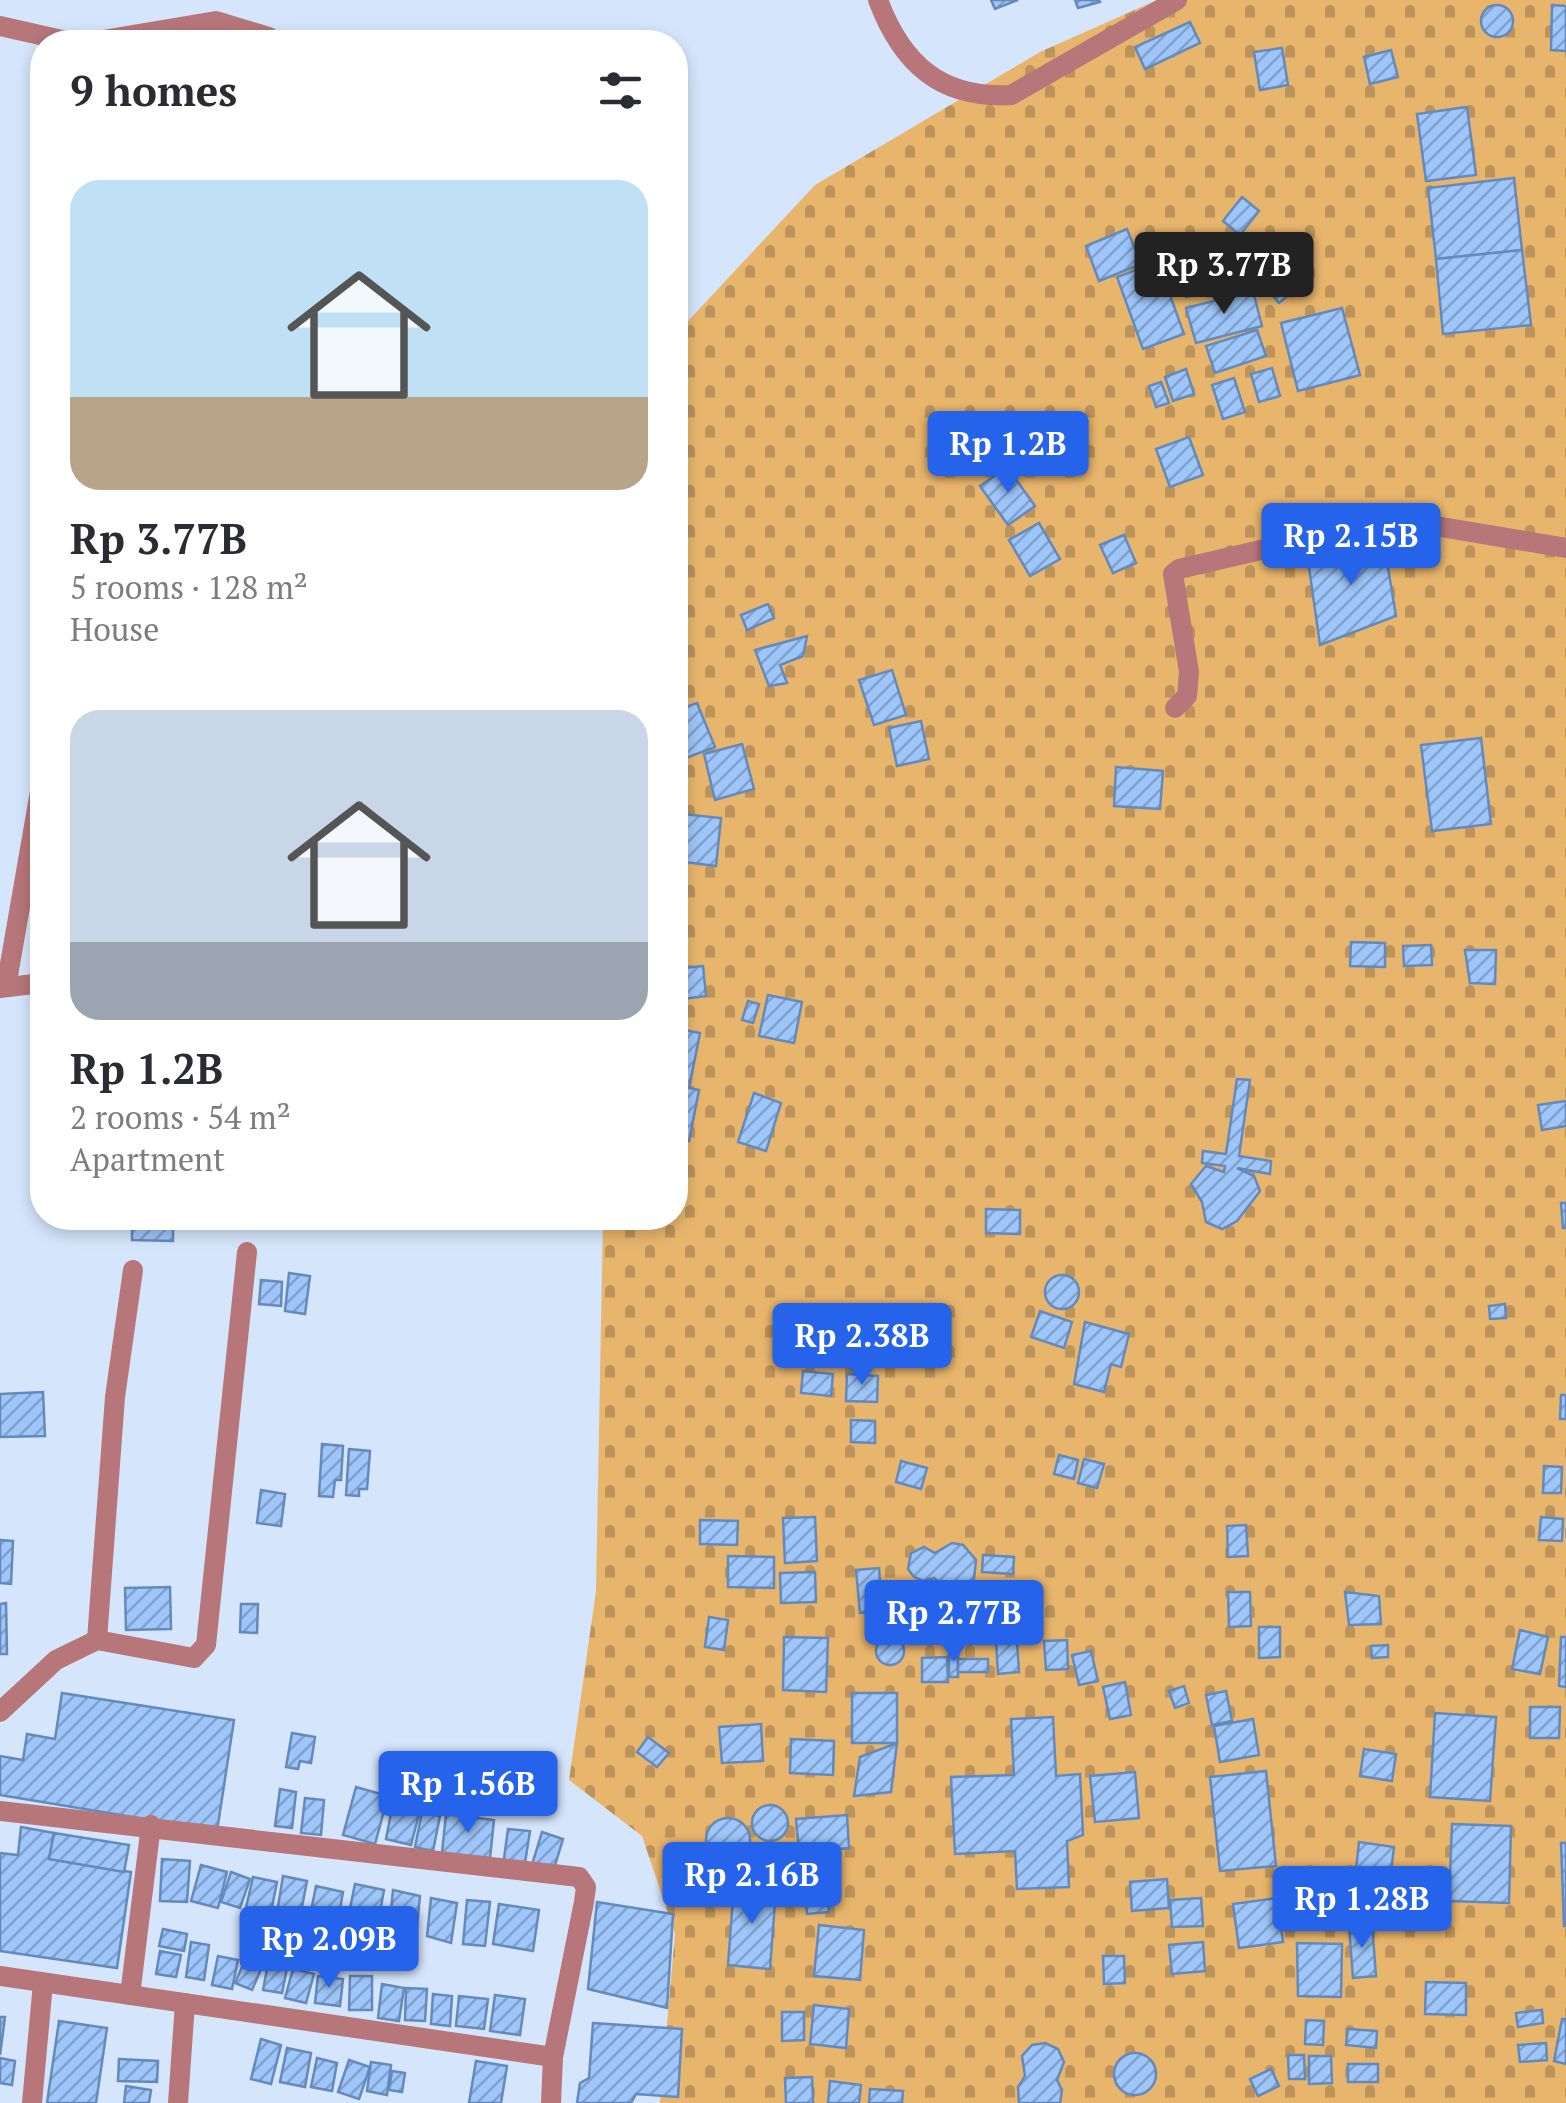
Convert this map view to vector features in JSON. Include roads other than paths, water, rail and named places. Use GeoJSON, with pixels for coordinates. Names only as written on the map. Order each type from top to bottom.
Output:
{"type":"FeatureCollection","features":[{"type":"Feature","properties":{"kind":"street"},"geometry":{"type":"LineString","coordinates":[[878,0],[906,55],[932,78],[980,97],[1011,95],[1177,0]]}},
{"type":"Feature","properties":{"kind":"street"},"geometry":{"type":"LineString","coordinates":[[162,30],[216,21],[246,30]]}},
{"type":"Feature","properties":{"kind":"street"},"geometry":{"type":"LineString","coordinates":[[0,26],[30,33]]}},
{"type":"Feature","properties":{"kind":"street"},"geometry":{"type":"LineString","coordinates":[[1175,708],[1187,696],[1189,672],[1173,574],[1179,569],[1394,519],[1566,548]]}},
{"type":"Feature","properties":{"kind":"street"},"geometry":{"type":"LineString","coordinates":[[30,888],[3,988],[30,985]]}},
{"type":"Feature","properties":{"kind":"street"},"geometry":{"type":"LineString","coordinates":[[0,1712],[56,1660],[97,1640],[194,1658],[206,1644],[247,1252]]}},
{"type":"Feature","properties":{"kind":"street"},"geometry":{"type":"LineString","coordinates":[[97,1640],[114,1397],[133,1270]]}},
{"type":"Feature","properties":{"kind":"street"},"geometry":{"type":"LineString","coordinates":[[0,1811],[151,1825],[579,1878],[586,1886],[554,2057],[551,2103]]}},
{"type":"Feature","properties":{"kind":"street"},"geometry":{"type":"LineString","coordinates":[[130,1996],[151,1825]]}},
{"type":"Feature","properties":{"kind":"street"},"geometry":{"type":"LineString","coordinates":[[0,1976],[554,2057]]}},
{"type":"Feature","properties":{"kind":"street"},"geometry":{"type":"LineString","coordinates":[[32,2103],[44,1982]]}},
{"type":"Feature","properties":{"kind":"street"},"geometry":{"type":"LineString","coordinates":[[178,2103],[185,2003]]}}]}
